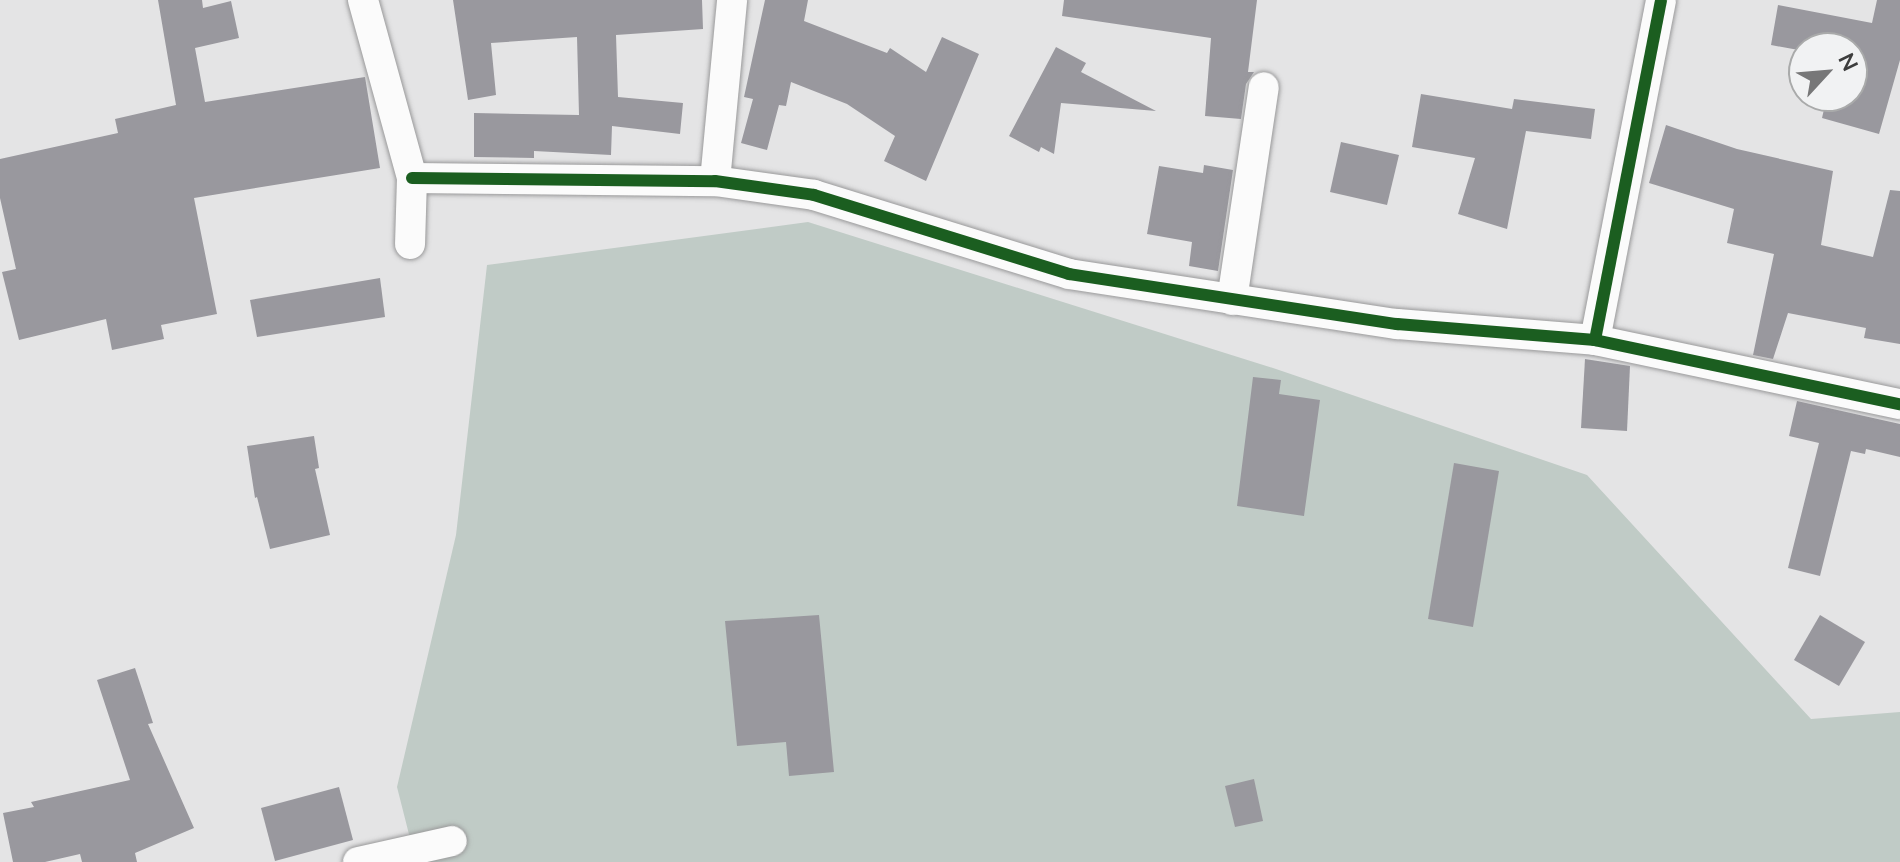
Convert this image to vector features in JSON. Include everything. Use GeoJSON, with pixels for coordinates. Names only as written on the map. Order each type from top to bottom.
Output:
{"type":"FeatureCollection","features":[{"type":"Feature","properties":{"kind":"street"},"geometry":{"type":"LineString","coordinates":[[363,0],[412,178],[410,244]]}},
{"type":"Feature","properties":{"kind":"street"},"geometry":{"type":"LineString","coordinates":[[715,181],[732,0]]}},
{"type":"Feature","properties":{"kind":"street"},"geometry":{"type":"LineString","coordinates":[[1595,340],[1661,0]]}},
{"type":"Feature","properties":{"kind":"street"},"geometry":{"type":"LineString","coordinates":[[1232,300],[1264,87]]}},
{"type":"Feature","properties":{"kind":"street"},"geometry":{"type":"LineString","coordinates":[[412,178],[715,181],[814,195],[1069,274],[1397,324],[1595,340],[1900,404]]}},
{"type":"Feature","properties":{"kind":"street"},"geometry":{"type":"LineString","coordinates":[[358,862],[452,841]]}},
{"type":"Feature","properties":{"kind":"shaded area"},"geometry":{"type":"Polygon","coordinates":[[[808,222],[1276,369],[1587,475],[1811,719],[1900,712],[1900,862],[416,862],[397,787],[456,535],[487,265],[808,222]]]}},
{"type":"Feature","properties":{"kind":"building"},"geometry":{"type":"Polygon","coordinates":[[[158,0],[202,0],[203,8],[231,1],[239,38],[195,48],[205,102],[365,77],[380,168],[194,198],[217,314],[161,325],[164,339],[112,350],[106,319],[19,340],[2,272],[16,269],[0,198],[0,159],[118,133],[115,119],[176,105],[158,0]]]}},
{"type":"Feature","properties":{"kind":"building"},"geometry":{"type":"Polygon","coordinates":[[[453,0],[702,0],[703,29],[616,35],[618,97],[683,103],[680,134],[612,126],[611,155],[534,151],[534,158],[474,157],[474,113],[579,115],[577,37],[491,43],[496,95],[468,100],[453,0]]]}},
{"type":"Feature","properties":{"kind":"building"},"geometry":{"type":"Polygon","coordinates":[[[765,0],[808,0],[804,21],[887,53],[890,48],[926,72],[942,37],[979,54],[926,181],[884,161],[895,136],[847,104],[791,82],[786,106],[779,105],[767,150],[741,143],[753,99],[744,97],[765,0]]]}},
{"type":"Feature","properties":{"kind":"building"},"geometry":{"type":"Polygon","coordinates":[[[1064,0],[1257,0],[1248,72],[1254,72],[1246,84],[1241,119],[1205,116],[1211,38],[1062,16],[1064,0]]]}},
{"type":"Feature","properties":{"kind":"building"},"geometry":{"type":"Polygon","coordinates":[[[1877,0],[1900,0],[1900,60],[1879,134],[1822,118],[1823,112],[1868,112],[1868,32],[1788,32],[1788,48],[1771,45],[1778,5],[1872,23],[1877,0]]]}},
{"type":"Feature","properties":{"kind":"building"},"geometry":{"type":"Polygon","coordinates":[[[1056,47],[1086,63],[1081,72],[1156,111],[1061,103],[1054,154],[1041,147],[1039,152],[1009,136],[1056,47]]]}},
{"type":"Feature","properties":{"kind":"building"},"geometry":{"type":"Polygon","coordinates":[[[1421,94],[1512,109],[1514,99],[1595,109],[1591,139],[1526,131],[1507,229],[1458,214],[1475,158],[1412,147],[1421,94]]]}},
{"type":"Feature","properties":{"kind":"building"},"geometry":{"type":"Polygon","coordinates":[[[1666,125],[1737,149],[1833,171],[1821,245],[1873,257],[1890,190],[1900,191],[1900,344],[1864,338],[1866,328],[1788,313],[1773,359],[1753,355],[1774,254],[1727,243],[1734,209],[1649,183],[1666,125]]]}},
{"type":"Feature","properties":{"kind":"building"},"geometry":{"type":"Polygon","coordinates":[[[1341,142],[1399,155],[1387,205],[1330,192],[1341,142]]]}},
{"type":"Feature","properties":{"kind":"building"},"geometry":{"type":"Polygon","coordinates":[[[1204,165],[1233,170],[1218,271],[1189,266],[1192,242],[1147,234],[1159,166],[1203,173],[1204,165]]]}},
{"type":"Feature","properties":{"kind":"building"},"geometry":{"type":"Polygon","coordinates":[[[380,278],[385,317],[257,337],[250,300],[380,278]]]}},
{"type":"Feature","properties":{"kind":"building"},"geometry":{"type":"Polygon","coordinates":[[[1585,359],[1630,366],[1627,431],[1581,428],[1585,359]]]}},
{"type":"Feature","properties":{"kind":"building"},"geometry":{"type":"Polygon","coordinates":[[[1253,377],[1281,380],[1279,394],[1320,400],[1304,516],[1237,506],[1253,377]]]}},
{"type":"Feature","properties":{"kind":"building"},"geometry":{"type":"Polygon","coordinates":[[[1797,401],[1900,424],[1900,457],[1866,449],[1865,454],[1851,451],[1820,576],[1788,568],[1819,443],[1789,436],[1797,401]]]}},
{"type":"Feature","properties":{"kind":"building"},"geometry":{"type":"Polygon","coordinates":[[[314,436],[319,468],[315,469],[330,535],[270,549],[255,498],[247,446],[314,436]]]}},
{"type":"Feature","properties":{"kind":"building"},"geometry":{"type":"Polygon","coordinates":[[[1454,463],[1499,471],[1473,627],[1428,619],[1454,463]]]}},
{"type":"Feature","properties":{"kind":"building"},"geometry":{"type":"Polygon","coordinates":[[[819,615],[834,772],[789,776],[786,742],[737,746],[725,621],[819,615]]]}},
{"type":"Feature","properties":{"kind":"building"},"geometry":{"type":"Polygon","coordinates":[[[1820,615],[1865,642],[1839,686],[1794,660],[1820,615]]]}},
{"type":"Feature","properties":{"kind":"building"},"geometry":{"type":"Polygon","coordinates":[[[135,668],[153,723],[148,724],[194,828],[135,853],[137,862],[82,862],[80,854],[45,862],[13,862],[3,813],[34,807],[31,802],[130,780],[97,680],[135,668]]]}},
{"type":"Feature","properties":{"kind":"building"},"geometry":{"type":"Polygon","coordinates":[[[1254,779],[1263,821],[1235,827],[1225,786],[1254,779]]]}},
{"type":"Feature","properties":{"kind":"building"},"geometry":{"type":"Polygon","coordinates":[[[339,787],[353,840],[275,861],[261,808],[339,787]]]}},
{"type":"Feature","properties":{"kind":"cycle path"},"geometry":{"type":"LineString","coordinates":[[1595,340],[1661,0]]}},
{"type":"Feature","properties":{"kind":"cycle path"},"geometry":{"type":"LineString","coordinates":[[412,178],[715,181],[814,195],[1069,274],[1397,324],[1595,340],[1900,404]]}}]}
